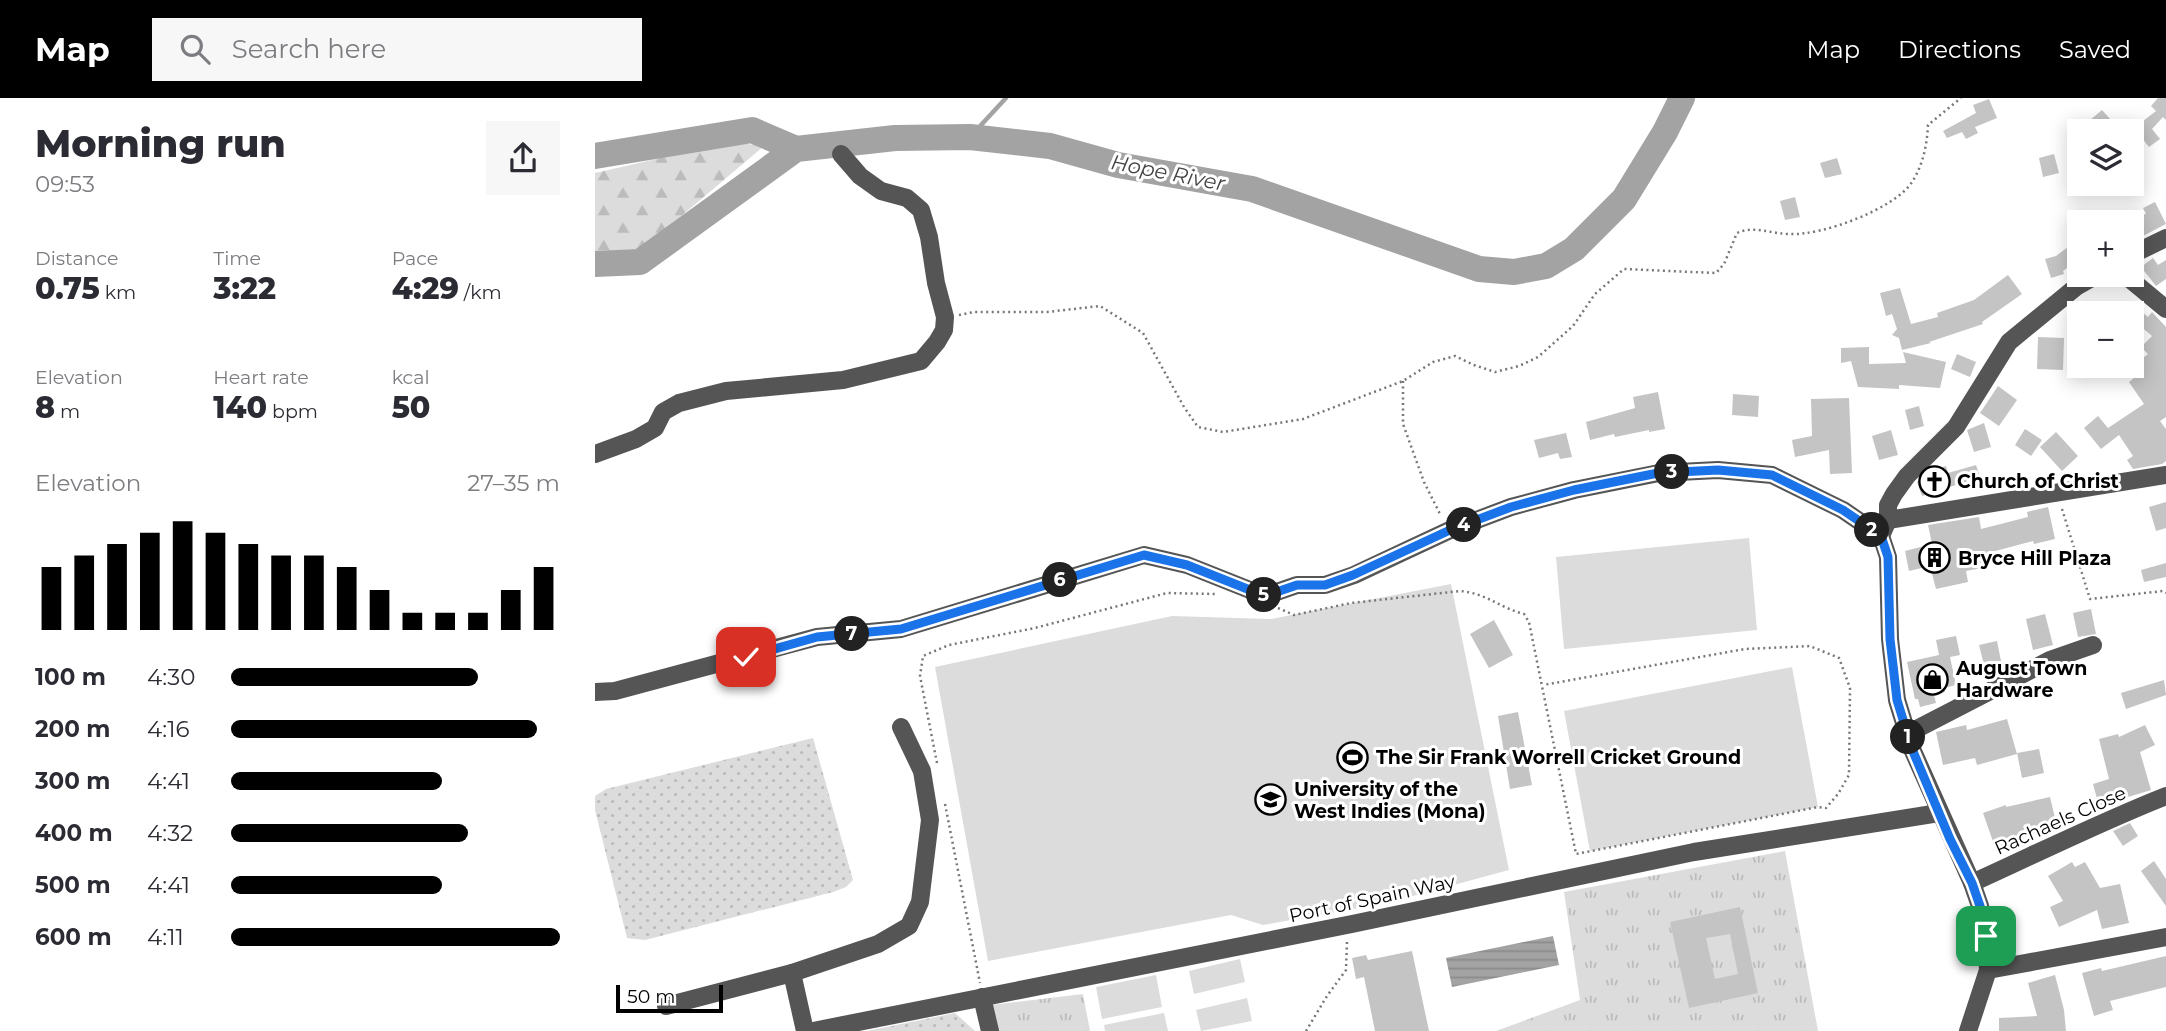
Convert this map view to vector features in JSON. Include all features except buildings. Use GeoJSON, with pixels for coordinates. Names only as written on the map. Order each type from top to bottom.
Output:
{"type":"FeatureCollection","features":[{"type":"Feature","properties":{"kind":"street"},"geometry":{"type":"LineString","coordinates":[[595,454],[636,439],[655,428],[663,412],[679,403],[726,391],[843,380],[921,361],[937,342],[944,330],[945,317],[921,210],[907,198],[881,191],[870,184],[841,154]]}},
{"type":"Feature","properties":{"kind":"street"},"geometry":{"type":"LineString","coordinates":[[2144,249],[2166,238]]}},
{"type":"Feature","properties":{"kind":"street"},"geometry":{"type":"LineString","coordinates":[[1968,1031],[1988,970],[1986,936],[1972,883],[1939,813],[1907,734],[1897,700],[1890,639],[1888,557],[1884,528],[1893,494],[1907,476],[1956,427],[2009,342],[2076,287]]}},
{"type":"Feature","properties":{"kind":"street"},"geometry":{"type":"LineString","coordinates":[[2139,287],[2166,309]]}},
{"type":"Feature","properties":{"kind":"street"},"geometry":{"type":"LineString","coordinates":[[595,692],[615,691],[817,637],[901,629],[1144,555],[1187,565],[1265,596],[1297,585],[1325,585],[1353,575],[1450,530],[1511,507],[1574,490],[1658,473],[1718,470],[1772,475],[1884,528],[2057,492],[2166,475]]}},
{"type":"Feature","properties":{"kind":"street"},"geometry":{"type":"LineString","coordinates":[[1907,734],[2050,660],[2093,645]]}},
{"type":"Feature","properties":{"kind":"street"},"geometry":{"type":"LineString","coordinates":[[666,1006],[792,973],[878,944],[909,926],[920,902],[930,820],[922,771],[901,727]]}},
{"type":"Feature","properties":{"kind":"street","name":"Rachaels Close"},"geometry":{"type":"LineString","coordinates":[[1972,883],[2123,812],[2166,796]]}},
{"type":"Feature","properties":{"kind":"street","name":"Port of Spain Way"},"geometry":{"type":"LineString","coordinates":[[813,1031],[1352,924],[1694,852],[1939,813]]}},
{"type":"Feature","properties":{"kind":"street"},"geometry":{"type":"LineString","coordinates":[[1988,970],[2166,937]]}},
{"type":"Feature","properties":{"kind":"street"},"geometry":{"type":"LineString","coordinates":[[792,973],[805,1031]]}},
{"type":"Feature","properties":{"kind":"street"},"geometry":{"type":"LineString","coordinates":[[982,997],[991,1031]]}},
{"type":"Feature","properties":{"kind":"path"},"geometry":{"type":"LineString","coordinates":[[945,317],[974,312],[1047,312],[1100,306],[1143,333],[1198,427],[1223,432],[1303,419],[1403,380],[1433,362],[1455,356],[1496,372],[1538,357],[1573,326],[1595,294],[1624,269],[1716,273],[1724,264],[1737,233],[1748,228],[1791,234],[1825,230],[1885,204],[1911,184],[1927,147],[1927,125],[1961,98]]}},
{"type":"Feature","properties":{"kind":"path"},"geometry":{"type":"LineString","coordinates":[[1403,380],[1403,424],[1424,482],[1450,530]]}},
{"type":"Feature","properties":{"kind":"path"},"geometry":{"type":"LineString","coordinates":[[2057,492],[2090,599],[2163,591],[2166,593]]}},
{"type":"Feature","properties":{"kind":"path"},"geometry":{"type":"LineString","coordinates":[[1269,605],[1294,615],[1351,603],[1460,591],[1476,593],[1511,611],[1524,614],[1529,622],[1543,685],[1576,854],[1818,807],[1826,808],[1849,775],[1850,688],[1839,658],[1810,646],[1745,649],[1543,685]]}},
{"type":"Feature","properties":{"kind":"path"},"geometry":{"type":"LineString","coordinates":[[938,770],[920,676],[923,656],[949,645],[1035,628],[1167,593],[1218,594]]}},
{"type":"Feature","properties":{"kind":"path"},"geometry":{"type":"LineString","coordinates":[[943,797],[982,997]]}},
{"type":"Feature","properties":{"kind":"path"},"geometry":{"type":"LineString","coordinates":[[1306,1031],[1346,970],[1345,947],[1352,924]]}},
{"type":"Feature","properties":{"kind":"green space"},"geometry":{"type":"Polygon","coordinates":[[[731,142],[764,146],[640,251],[595,251],[595,173],[731,142]]]}},
{"type":"Feature","properties":{"kind":"green space"},"geometry":{"type":"Polygon","coordinates":[[[1749,538],[1757,630],[1564,649],[1556,557],[1749,538]]]}},
{"type":"Feature","properties":{"kind":"green space"},"geometry":{"type":"Polygon","coordinates":[[[1451,584],[1509,870],[1387,903],[1263,925],[1231,915],[988,961],[935,667],[1172,616],[1271,619],[1451,584]]]}},
{"type":"Feature","properties":{"kind":"green space"},"geometry":{"type":"Polygon","coordinates":[[[1792,667],[1818,807],[1590,851],[1564,711],[1792,667]]]}},
{"type":"Feature","properties":{"kind":"green space"},"geometry":{"type":"Polygon","coordinates":[[[813,738],[853,880],[846,887],[833,892],[645,940],[627,938],[595,810],[595,796],[606,789],[813,738]]]}},
{"type":"Feature","properties":{"kind":"green space"},"geometry":{"type":"Polygon","coordinates":[[[1785,851],[1818,1031],[1496,1031],[1580,1000],[1564,892],[1785,851]]]}},
{"type":"Feature","properties":{"kind":"green space"},"geometry":{"type":"Polygon","coordinates":[[[1240,959],[1245,982],[1194,994],[1189,971],[1240,959]]]}},
{"type":"Feature","properties":{"kind":"green space"},"geometry":{"type":"Polygon","coordinates":[[[1156,975],[1162,1007],[1102,1019],[1096,987],[1156,975]]]}},
{"type":"Feature","properties":{"kind":"green space"},"geometry":{"type":"Polygon","coordinates":[[[1083,994],[1090,1031],[998,1031],[992,1005],[1083,994]]]}},
{"type":"Feature","properties":{"kind":"green space"},"geometry":{"type":"Polygon","coordinates":[[[1247,998],[1252,1021],[1201,1031],[1196,1010],[1247,998]]]}},
{"type":"Feature","properties":{"kind":"green space"},"geometry":{"type":"Polygon","coordinates":[[[955,1013],[975,1031],[867,1031],[955,1013]]]}},
{"type":"Feature","properties":{"kind":"green space"},"geometry":{"type":"Polygon","coordinates":[[[1164,1013],[1168,1031],[1105,1031],[1104,1025],[1164,1013]]]}},
{"type":"Feature","properties":{"kind":"shaded area"},"geometry":{"type":"Polygon","coordinates":[[[1553,936],[1559,965],[1452,987],[1446,958],[1553,936]]]}},
{"type":"Feature","properties":{"kind":"waterway"},"geometry":{"type":"LineString","coordinates":[[970,137],[1006,98]]}},
{"type":"Feature","properties":{"kind":"waterway","name":"Hope River"},"geometry":{"type":"LineString","coordinates":[[595,264],[640,262],[796,149],[895,138],[970,137],[1050,146],[1118,165],[1252,189],[1479,269],[1514,272],[1546,266],[1574,249],[1624,199],[1665,132],[1682,98]]}},
{"type":"Feature","properties":{"kind":"waterway"},"geometry":{"type":"LineString","coordinates":[[595,156],[752,130],[796,149]]}},
{"type":"Feature","properties":{"kind":"place","name":"Church of Christ"},"geometry":{"type":"Point","coordinates":[1934,481]}},
{"type":"Feature","properties":{"kind":"place","name":"Bryce Hill Plaza"},"geometry":{"type":"Point","coordinates":[1935,558]}},
{"type":"Feature","properties":{"kind":"place","name":"August Town Hardware"},"geometry":{"type":"Point","coordinates":[1933,679]}},
{"type":"Feature","properties":{"kind":"place","name":"The Sir Frank Worrell Cricket Ground"},"geometry":{"type":"Point","coordinates":[1353,757]}},
{"type":"Feature","properties":{"kind":"place","name":"University of the West Indies (Mona)"},"geometry":{"type":"Point","coordinates":[1271,800]}},
{"type":"Feature","properties":{"kind":"route"},"geometry":{"type":"LineString","coordinates":[[746,657],[817,637],[901,629],[1144,555],[1187,565],[1265,596],[1297,585],[1325,585],[1353,575],[1450,530],[1511,507],[1574,490],[1658,473],[1718,470],[1772,475],[1843,510],[1881,536],[1888,557],[1890,639],[1897,700],[1912,749],[1972,883],[1986,936]]}}]}
